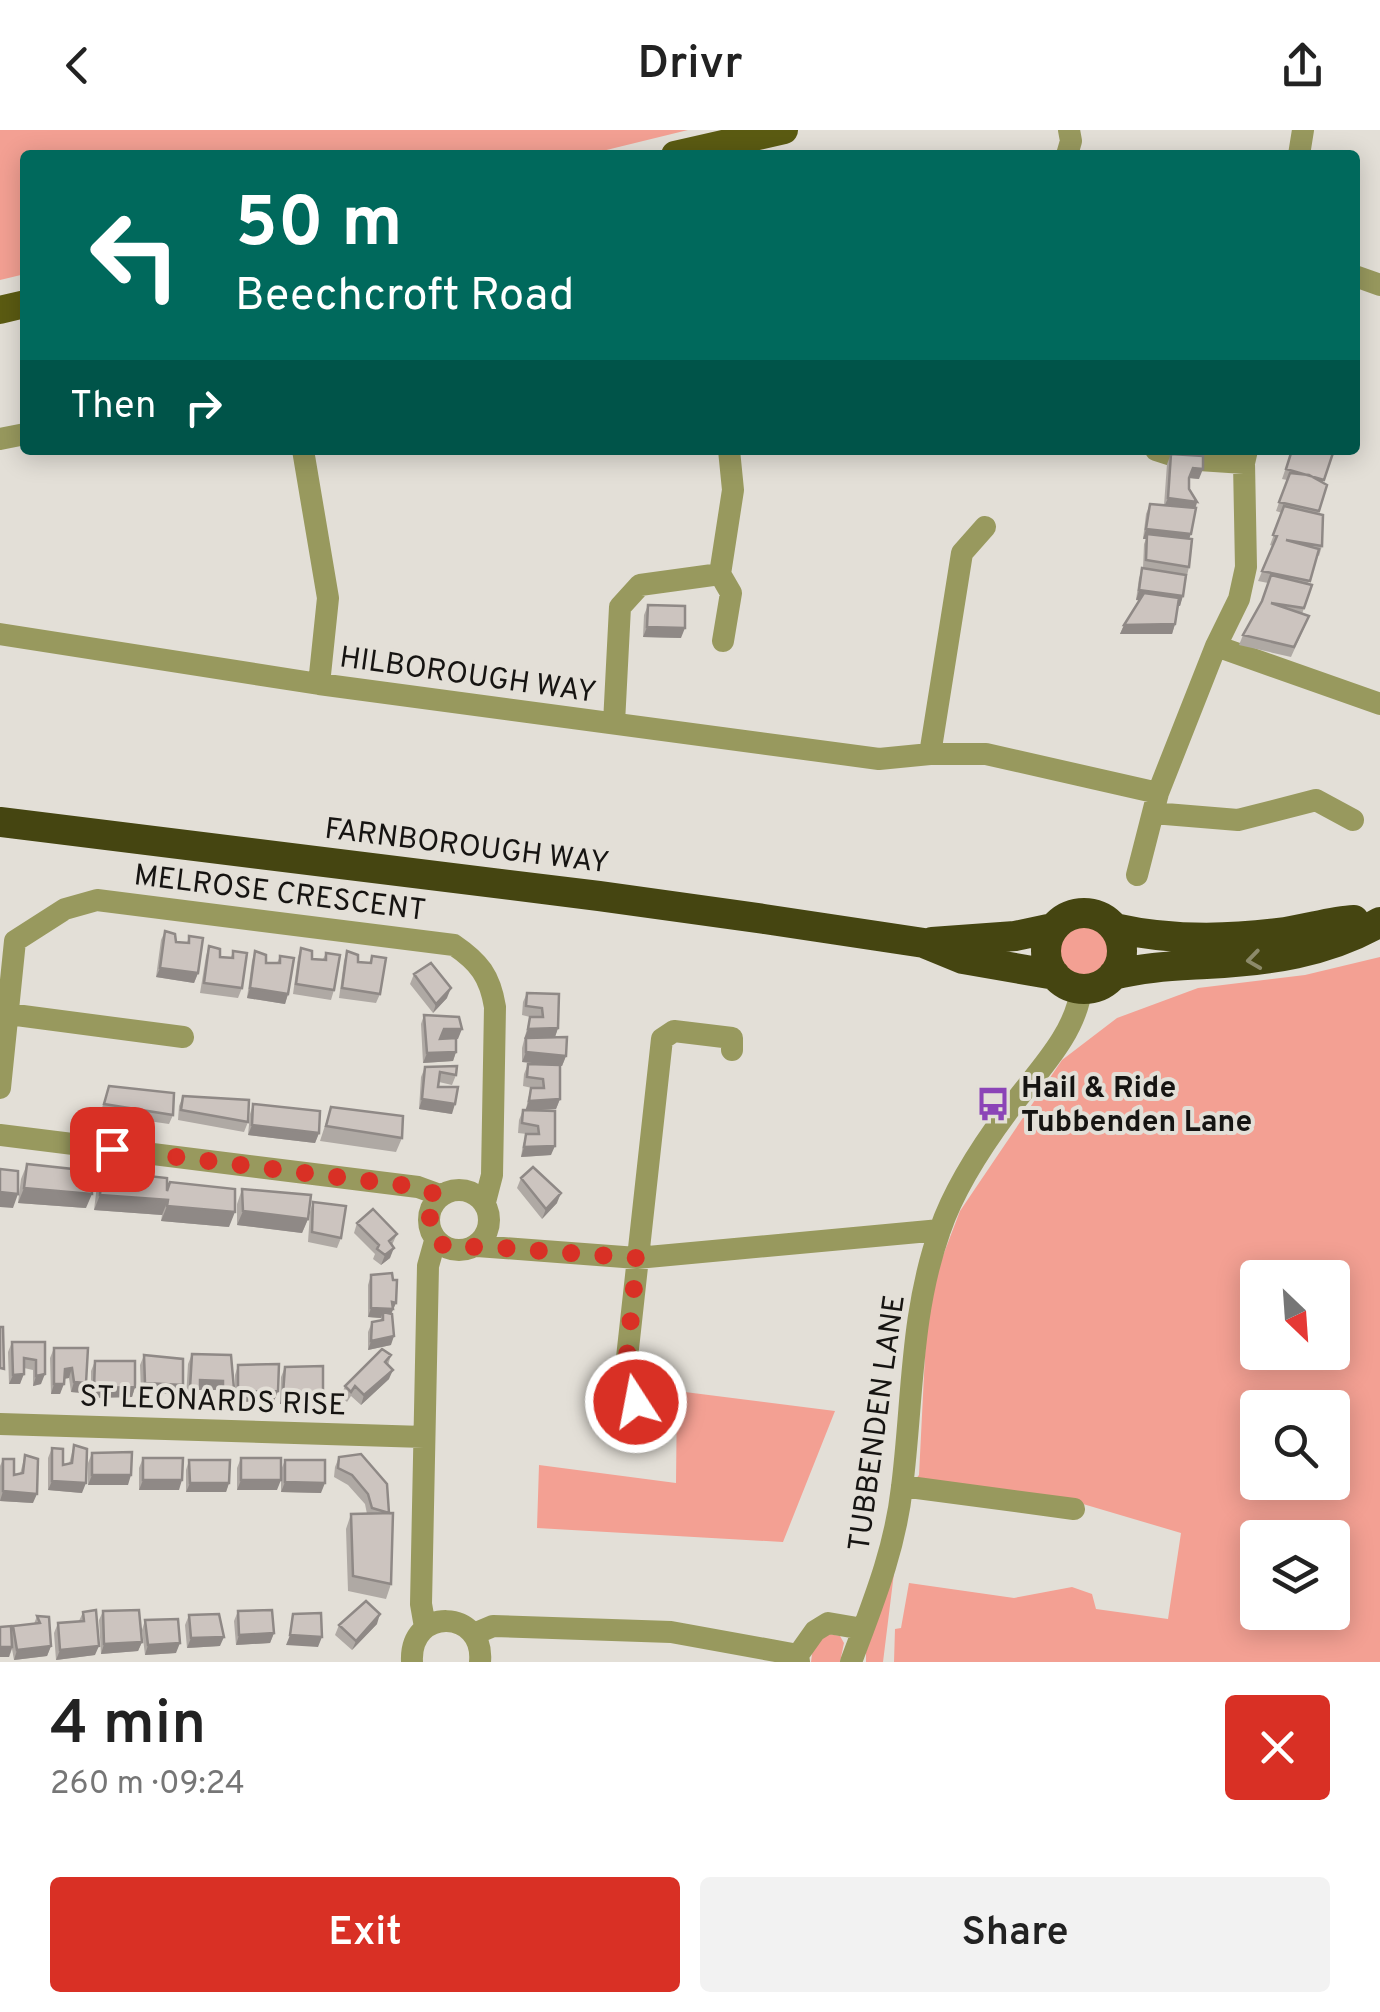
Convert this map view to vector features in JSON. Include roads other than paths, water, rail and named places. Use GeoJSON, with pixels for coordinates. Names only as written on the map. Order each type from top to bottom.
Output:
{"type":"FeatureCollection","features":[{"type":"Feature","properties":{"kind":"highway","name":"FARNBOROUGH WAY"},"geometry":{"type":"LineString","coordinates":[[0,822],[599,896],[924,943],[1015,936],[1053,928]]}},
{"type":"Feature","properties":{"kind":"highway"},"geometry":{"type":"LineString","coordinates":[[1115,928],[1122,951],[1113,975],[1103,984],[1068,982],[1046,951],[1053,928],[1072,914],[1084,912],[1096,914],[1115,928],[1166,938],[1214,938],[1380,921]]}},
{"type":"Feature","properties":{"kind":"highway"},"geometry":{"type":"LineString","coordinates":[[1113,975],[1144,968],[1293,954],[1350,940],[1380,921]]}},
{"type":"Feature","properties":{"kind":"highway","name":"FARNBOROUGH WAY"},"geometry":{"type":"LineString","coordinates":[[924,943],[962,960],[1068,982]]}},
{"type":"Feature","properties":{"kind":"main road"},"geometry":{"type":"LineString","coordinates":[[697,150],[784,130]]}},
{"type":"Feature","properties":{"kind":"street"},"geometry":{"type":"LineString","coordinates":[[304,455],[328,598],[319,684]]}},
{"type":"Feature","properties":{"kind":"street"},"geometry":{"type":"LineString","coordinates":[[723,641],[732,593],[720,574],[733,490],[730,455]]}},
{"type":"Feature","properties":{"kind":"street"},"geometry":{"type":"LineString","coordinates":[[1137,875],[1156,803],[1216,646],[1239,599],[1246,567],[1246,457],[1184,459],[1172,455]]}},
{"type":"Feature","properties":{"kind":"street"},"geometry":{"type":"LineString","coordinates":[[930,754],[962,553],[985,527]]}},
{"type":"Feature","properties":{"kind":"street"},"geometry":{"type":"LineString","coordinates":[[614,724],[620,607],[640,585],[720,574]]}},
{"type":"Feature","properties":{"kind":"street","name":"HILBOROUGH WAY"},"geometry":{"type":"LineString","coordinates":[[0,634],[319,684],[879,758],[986,754],[1156,803],[1238,820],[1316,800],[1353,820]]}},
{"type":"Feature","properties":{"kind":"street"},"geometry":{"type":"LineString","coordinates":[[1216,646],[1380,704]]}},
{"type":"Feature","properties":{"kind":"street","name":"MELROSE CRESCENT"},"geometry":{"type":"LineString","coordinates":[[7,932],[97,900],[454,945],[479,962],[492,985],[495,1007],[492,1175],[485,1202]]}},
{"type":"Feature","properties":{"kind":"street"},"geometry":{"type":"LineString","coordinates":[[0,1088],[7,932]]}},
{"type":"Feature","properties":{"kind":"street","name":"TUBBENDEN LANE"},"geometry":{"type":"LineString","coordinates":[[851,1662],[890,1556],[902,1486],[912,1354],[940,1230],[1004,1117],[1075,1020],[1068,982]]}},
{"type":"Feature","properties":{"kind":"street"},"geometry":{"type":"LineString","coordinates":[[4,1014],[183,1037]]}},
{"type":"Feature","properties":{"kind":"street"},"geometry":{"type":"LineString","coordinates":[[636,1402],[636,1389],[625,1376],[662,1040],[674,1031],[732,1038],[732,1050]]}},
{"type":"Feature","properties":{"kind":"street"},"geometry":{"type":"LineString","coordinates":[[0,1135],[418,1187],[440,1196]]}},
{"type":"Feature","properties":{"kind":"street"},"geometry":{"type":"LineString","coordinates":[[425,1627],[421,1604],[428,1266],[435,1241],[429,1225],[430,1208],[440,1196],[456,1190],[473,1192],[485,1202],[490,1219],[477,1246]]}},
{"type":"Feature","properties":{"kind":"street"},"geometry":{"type":"LineString","coordinates":[[435,1241],[464,1250],[477,1246],[637,1258],[940,1230]]}},
{"type":"Feature","properties":{"kind":"street","name":"ST LEONARDS RISE"},"geometry":{"type":"LineString","coordinates":[[0,1424],[424,1437]]}},
{"type":"Feature","properties":{"kind":"street"},"geometry":{"type":"LineString","coordinates":[[902,1486],[1074,1510]]}},
{"type":"Feature","properties":{"kind":"street"},"geometry":{"type":"LineString","coordinates":[[412,1662],[412,1648],[425,1627],[448,1620],[460,1623],[474,1634],[480,1662]]}},
{"type":"Feature","properties":{"kind":"street"},"geometry":{"type":"LineString","coordinates":[[474,1634],[493,1626],[670,1632],[798,1658],[815,1631],[828,1623],[863,1629]]}},
{"type":"Feature","properties":{"kind":"place","name":"Hail & Ride Tubbenden Lane"},"geometry":{"type":"Point","coordinates":[993,1104]}}]}
